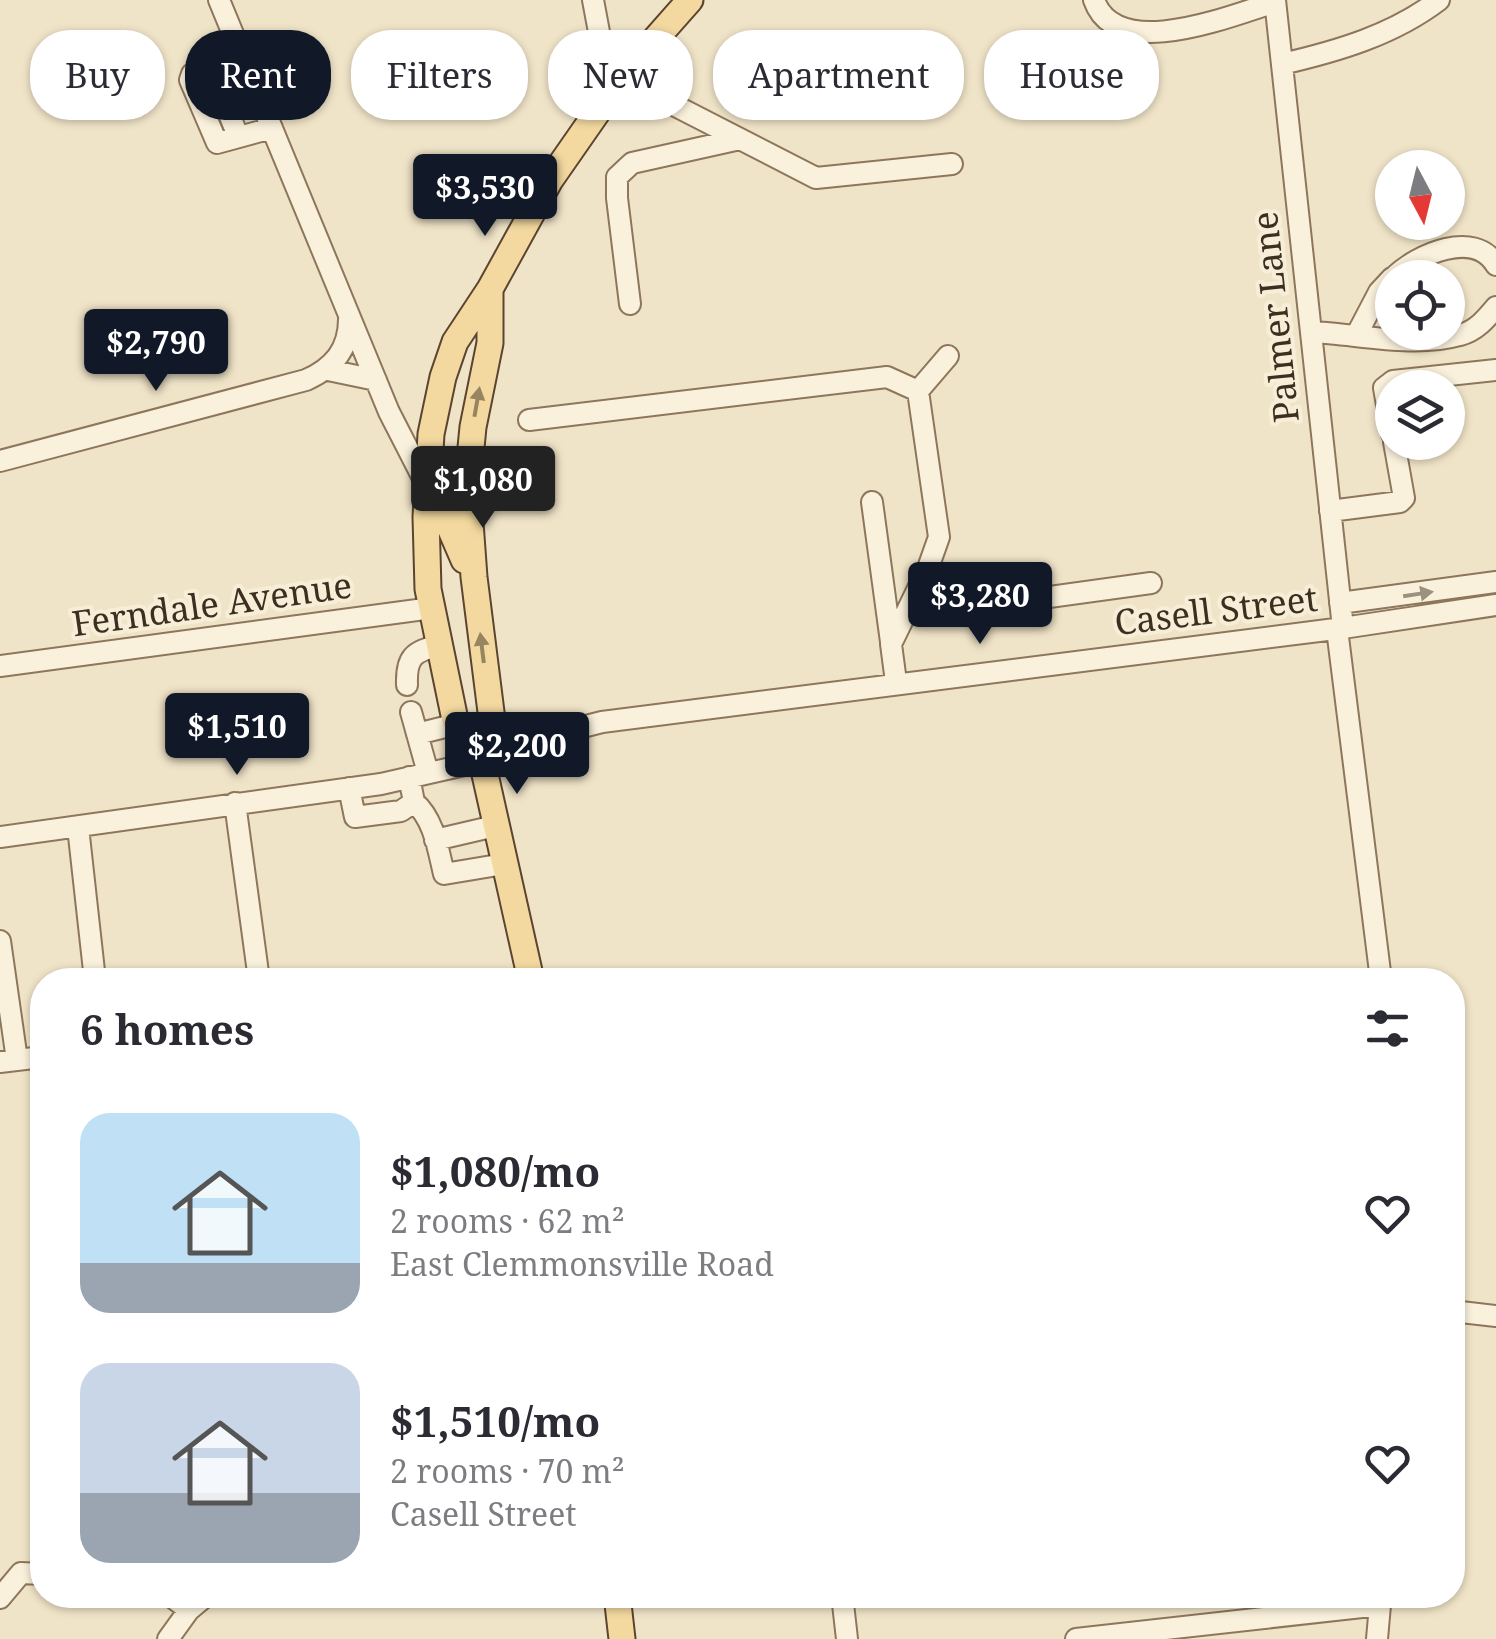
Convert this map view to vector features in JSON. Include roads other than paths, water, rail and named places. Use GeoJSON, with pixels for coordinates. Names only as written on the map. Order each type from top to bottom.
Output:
{"type":"FeatureCollection","features":[{"type":"Feature","properties":{"kind":"main road"},"geometry":{"type":"LineString","coordinates":[[663,30],[690,0]]}},
{"type":"Feature","properties":{"kind":"main road"},"geometry":{"type":"LineString","coordinates":[[528,968],[482,761],[458,724],[432,608],[426,517],[431,434],[443,376],[455,342],[490,289],[550,180],[592,120]]}},
{"type":"Feature","properties":{"kind":"main road"},"geometry":{"type":"LineString","coordinates":[[482,761],[492,720],[468,509],[472,427],[490,343],[490,289]]}},
{"type":"Feature","properties":{"kind":"main road"},"geometry":{"type":"LineString","coordinates":[[428,488],[460,546],[477,604]]}},
{"type":"Feature","properties":{"kind":"main road"},"geometry":{"type":"LineString","coordinates":[[618,1608],[622,1639]]}},
{"type":"Feature","properties":{"kind":"street"},"geometry":{"type":"LineString","coordinates":[[219,0],[376,380],[428,488]]}},
{"type":"Feature","properties":{"kind":"street"},"geometry":{"type":"LineString","coordinates":[[594,0],[599,30]]}},
{"type":"Feature","properties":{"kind":"street"},"geometry":{"type":"LineString","coordinates":[[1094,0],[1112,25],[1136,32],[1159,32],[1275,1]]}},
{"type":"Feature","properties":{"kind":"street"},"geometry":{"type":"LineString","coordinates":[[1282,64],[1374,37],[1419,15],[1439,0]]}},
{"type":"Feature","properties":{"kind":"street","name":"Palmer Lane"},"geometry":{"type":"LineString","coordinates":[[1275,1],[1380,968]]}},
{"type":"Feature","properties":{"kind":"street"},"geometry":{"type":"LineString","coordinates":[[693,115],[816,178],[952,164]]}},
{"type":"Feature","properties":{"kind":"street"},"geometry":{"type":"LineString","coordinates":[[238,136],[272,128]]}},
{"type":"Feature","properties":{"kind":"street"},"geometry":{"type":"LineString","coordinates":[[630,304],[618,177],[632,163],[740,139]]}},
{"type":"Feature","properties":{"kind":"street"},"geometry":{"type":"LineString","coordinates":[[1421,260],[1430,254],[1473,246],[1489,253],[1496,265]]}},
{"type":"Feature","properties":{"kind":"street"},"geometry":{"type":"LineString","coordinates":[[1357,334],[1375,300]]}},
{"type":"Feature","properties":{"kind":"street"},"geometry":{"type":"LineString","coordinates":[[1310,332],[1425,340],[1462,335],[1482,323],[1496,306]]}},
{"type":"Feature","properties":{"kind":"street"},"geometry":{"type":"LineString","coordinates":[[0,461],[306,380],[328,370],[340,354],[348,334],[349,313]]}},
{"type":"Feature","properties":{"kind":"street"},"geometry":{"type":"LineString","coordinates":[[891,644],[928,568],[938,537],[918,391],[948,356]]}},
{"type":"Feature","properties":{"kind":"street"},"geometry":{"type":"LineString","coordinates":[[328,370],[376,380]]}},
{"type":"Feature","properties":{"kind":"street"},"geometry":{"type":"LineString","coordinates":[[1465,374],[1496,370]]}},
{"type":"Feature","properties":{"kind":"street"},"geometry":{"type":"LineString","coordinates":[[529,420],[887,378],[918,391]]}},
{"type":"Feature","properties":{"kind":"street"},"geometry":{"type":"LineString","coordinates":[[1330,510],[1400,502],[1404,498],[1397,460]]}},
{"type":"Feature","properties":{"kind":"street"},"geometry":{"type":"LineString","coordinates":[[872,502],[896,682]]}},
{"type":"Feature","properties":{"kind":"street"},"geometry":{"type":"LineString","coordinates":[[928,568],[992,605],[1151,582]]}},
{"type":"Feature","properties":{"kind":"street"},"geometry":{"type":"LineString","coordinates":[[1340,603],[1496,582]]}},
{"type":"Feature","properties":{"kind":"street","name":"Casell Street"},"geometry":{"type":"LineString","coordinates":[[0,838],[419,775],[482,761],[551,735],[602,722],[1496,605]]}},
{"type":"Feature","properties":{"kind":"street","name":"Ferndale Avenue"},"geometry":{"type":"LineString","coordinates":[[0,666],[432,608]]}},
{"type":"Feature","properties":{"kind":"street"},"geometry":{"type":"LineString","coordinates":[[407,685],[406,663],[418,650],[440,646]]}},
{"type":"Feature","properties":{"kind":"street"},"geometry":{"type":"LineString","coordinates":[[348,788],[355,817],[401,810],[414,802],[419,775],[417,734],[410,712]]}},
{"type":"Feature","properties":{"kind":"street"},"geometry":{"type":"LineString","coordinates":[[417,734],[458,724]]}},
{"type":"Feature","properties":{"kind":"street"},"geometry":{"type":"LineString","coordinates":[[414,802],[423,810],[444,874],[504,864]]}},
{"type":"Feature","properties":{"kind":"street"},"geometry":{"type":"LineString","coordinates":[[235,803],[258,968]]}},
{"type":"Feature","properties":{"kind":"street"},"geometry":{"type":"LineString","coordinates":[[435,840],[495,826]]}},
{"type":"Feature","properties":{"kind":"street"},"geometry":{"type":"LineString","coordinates":[[78,828],[94,968]]}},
{"type":"Feature","properties":{"kind":"street"},"geometry":{"type":"LineString","coordinates":[[0,942],[8,1061]]}},
{"type":"Feature","properties":{"kind":"street"},"geometry":{"type":"LineString","coordinates":[[1465,1312],[1496,1316]]}},
{"type":"Feature","properties":{"kind":"street"},"geometry":{"type":"LineString","coordinates":[[0,1598],[20,1573],[30,1573]]}},
{"type":"Feature","properties":{"kind":"street"},"geometry":{"type":"LineString","coordinates":[[168,1639],[191,1608]]}},
{"type":"Feature","properties":{"kind":"street"},"geometry":{"type":"LineString","coordinates":[[843,1608],[847,1639]]}},
{"type":"Feature","properties":{"kind":"street"},"geometry":{"type":"LineString","coordinates":[[1076,1639],[1318,1608]]}},
{"type":"Feature","properties":{"kind":"street"},"geometry":{"type":"LineString","coordinates":[[1377,1639],[1380,1608]]}}]}
